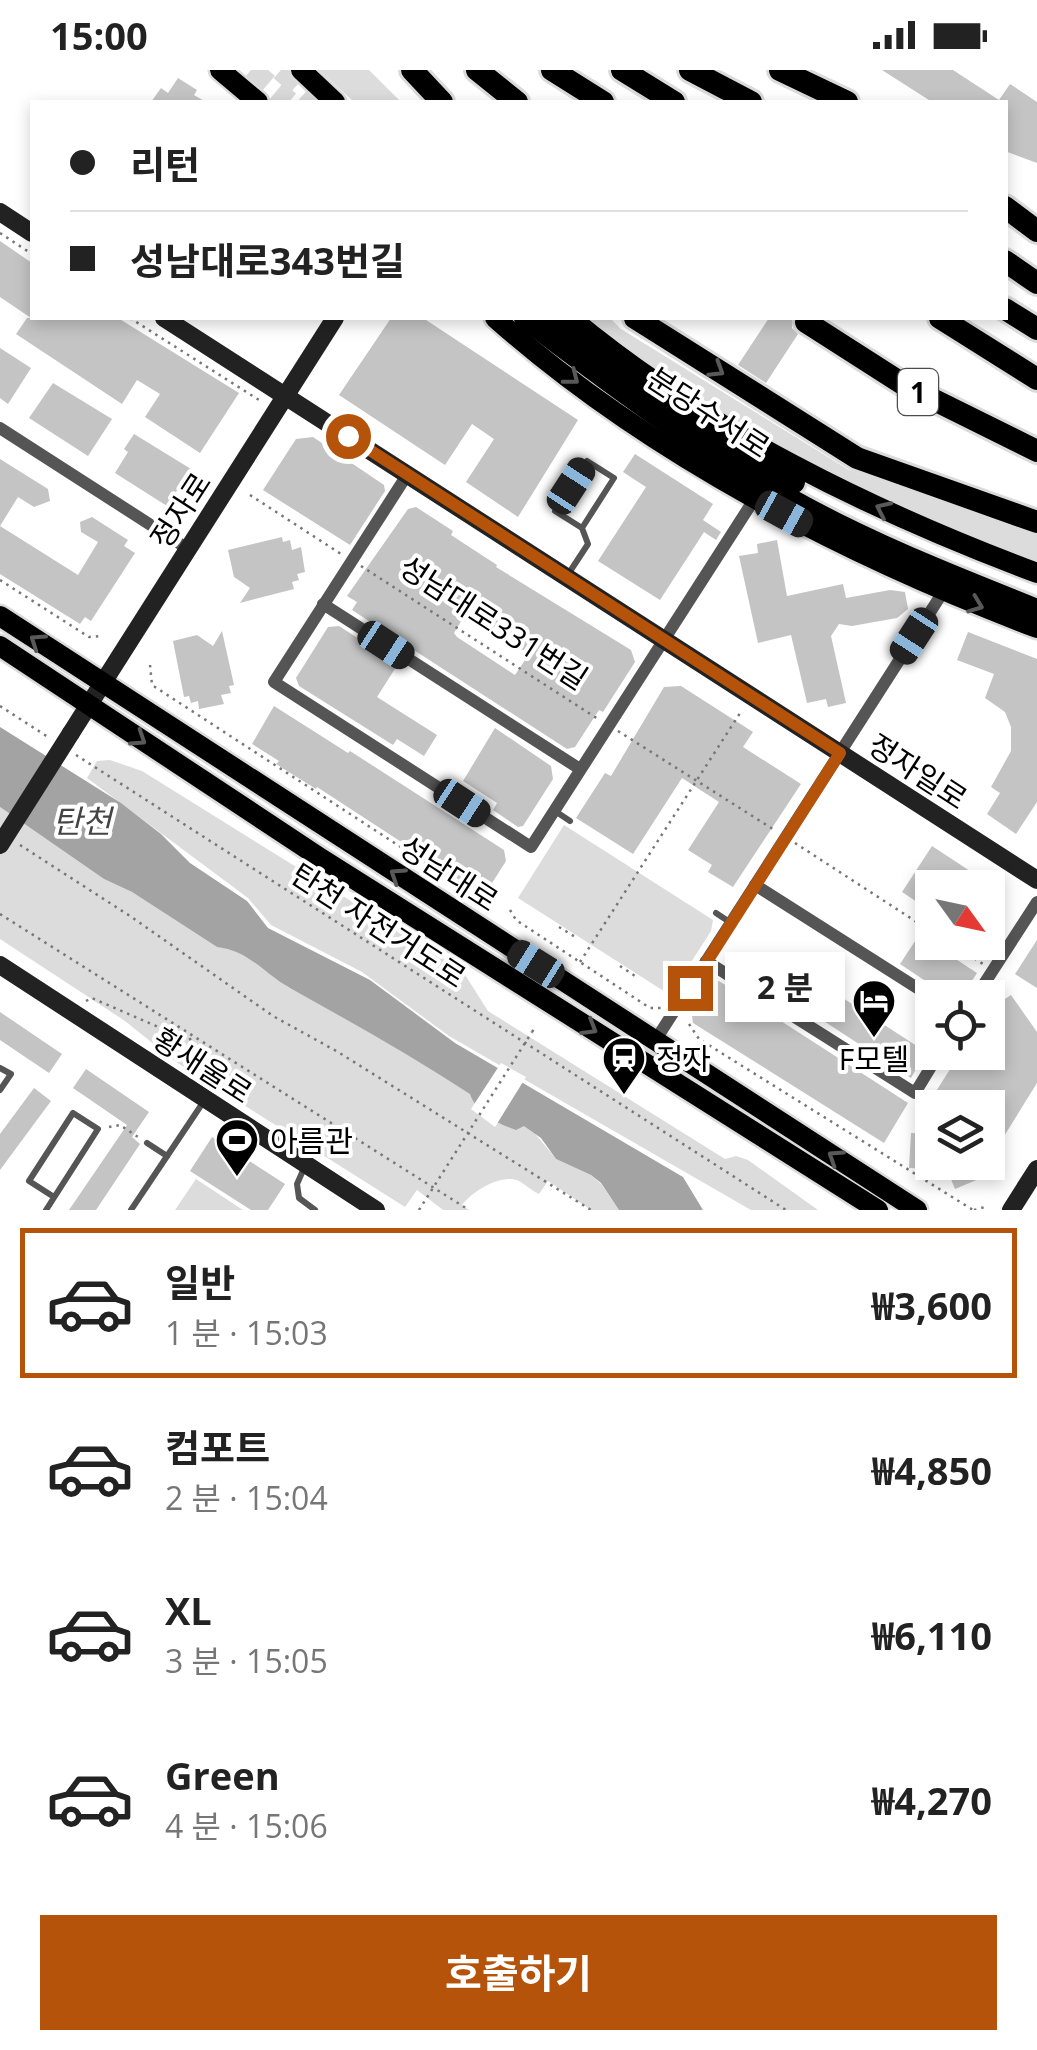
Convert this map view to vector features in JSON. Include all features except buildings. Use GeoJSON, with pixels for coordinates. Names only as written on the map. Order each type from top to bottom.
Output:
{"type":"FeatureCollection","features":[{"type":"Feature","properties":{"kind":"highway"},"geometry":{"type":"LineString","coordinates":[[412,70],[440,100]]}},
{"type":"Feature","properties":{"kind":"highway"},"geometry":{"type":"LineString","coordinates":[[478,70],[515,100]]}},
{"type":"Feature","properties":{"kind":"highway"},"geometry":{"type":"LineString","coordinates":[[552,70],[600,100]]}},
{"type":"Feature","properties":{"kind":"highway"},"geometry":{"type":"LineString","coordinates":[[622,70],[671,100]]}},
{"type":"Feature","properties":{"kind":"highway"},"geometry":{"type":"LineString","coordinates":[[690,70],[748,100]]}},
{"type":"Feature","properties":{"kind":"highway"},"geometry":{"type":"LineString","coordinates":[[780,70],[843,100]]}},
{"type":"Feature","properties":{"kind":"highway"},"geometry":{"type":"LineString","coordinates":[[1008,209],[1037,231]]}},
{"type":"Feature","properties":{"kind":"highway"},"geometry":{"type":"LineString","coordinates":[[1008,263],[1037,283]]}},
{"type":"Feature","properties":{"kind":"highway"},"geometry":{"type":"LineString","coordinates":[[1008,310],[1037,328]]}},
{"type":"Feature","properties":{"kind":"highway","name":"분당수서로"},"geometry":{"type":"LineString","coordinates":[[528,320],[670,426],[765,484],[832,522],[914,560],[1037,610]]}},
{"type":"Feature","properties":{"kind":"highway","name":"분당수서로"},"geometry":{"type":"LineString","coordinates":[[554,320],[610,366],[839,509],[1037,595]]}},
{"type":"Feature","properties":{"kind":"highway"},"geometry":{"type":"LineString","coordinates":[[638,320],[857,458],[1037,522]]}},
{"type":"Feature","properties":{"kind":"highway","name":"1"},"geometry":{"type":"LineString","coordinates":[[943,320],[1037,379]]}},
{"type":"Feature","properties":{"kind":"highway","name":"1"},"geometry":{"type":"LineString","coordinates":[[806,322],[906,386],[1037,451]]}},
{"type":"Feature","properties":{"kind":"main road"},"geometry":{"type":"LineString","coordinates":[[220,70],[256,100]]}},
{"type":"Feature","properties":{"kind":"main road"},"geometry":{"type":"LineString","coordinates":[[301,70],[333,100]]}},
{"type":"Feature","properties":{"kind":"main road"},"geometry":{"type":"LineString","coordinates":[[498,320],[592,394],[756,498],[942,592],[1037,628]]}},
{"type":"Feature","properties":{"kind":"main road"},"geometry":{"type":"LineString","coordinates":[[573,320],[614,354],[720,421],[838,488],[960,544],[1037,573]]}},
{"type":"Feature","properties":{"kind":"main road","name":"성남대로"},"geometry":{"type":"LineString","coordinates":[[0,616],[917,1210]]}},
{"type":"Feature","properties":{"kind":"main road","name":"성남대로"},"geometry":{"type":"LineString","coordinates":[[0,646],[88,707],[878,1210]]}},
{"type":"Feature","properties":{"kind":"street"},"geometry":{"type":"LineString","coordinates":[[0,212],[30,232]]}},
{"type":"Feature","properties":{"kind":"street","name":"정자일로"},"geometry":{"type":"LineString","coordinates":[[167,320],[1037,880]]}},
{"type":"Feature","properties":{"kind":"street","name":"정자로"},"geometry":{"type":"LineString","coordinates":[[7,843],[102,684],[334,320]]}},
{"type":"Feature","properties":{"kind":"street"},"geometry":{"type":"LineString","coordinates":[[0,428],[188,549]]}},
{"type":"Feature","properties":{"kind":"street"},"geometry":{"type":"LineString","coordinates":[[407,475],[324,604],[580,769]]}},
{"type":"Feature","properties":{"kind":"street","name":"성남대로331번길"},"geometry":{"type":"LineString","coordinates":[[324,604],[274,682],[531,847],[756,498]]}},
{"type":"Feature","properties":{"kind":"street"},"geometry":{"type":"LineString","coordinates":[[655,1041],[942,592]]}},
{"type":"Feature","properties":{"kind":"street"},"geometry":{"type":"LineString","coordinates":[[756,884],[915,987]]}},
{"type":"Feature","properties":{"kind":"street"},"geometry":{"type":"LineString","coordinates":[[987,980],[1037,902]]}},
{"type":"Feature","properties":{"kind":"street"},"geometry":{"type":"LineString","coordinates":[[706,962],[914,1093],[929,1070]]}},
{"type":"Feature","properties":{"kind":"street","name":"황새울로"},"geometry":{"type":"LineString","coordinates":[[0,965],[376,1210]]}},
{"type":"Feature","properties":{"kind":"street"},"geometry":{"type":"LineString","coordinates":[[1011,1210],[1037,1169]]}},
{"type":"Feature","properties":{"kind":"lane"},"geometry":{"type":"LineString","coordinates":[[566,577],[588,544],[582,528],[555,511],[588,460],[614,478],[582,528]]}},
{"type":"Feature","properties":{"kind":"lane"},"geometry":{"type":"LineString","coordinates":[[554,811],[570,822]]}},
{"type":"Feature","properties":{"kind":"lane"},"geometry":{"type":"LineString","coordinates":[[716,913],[731,923]]}},
{"type":"Feature","properties":{"kind":"lane"},"geometry":{"type":"LineString","coordinates":[[0,1068],[10,1074],[0,1090]]}},
{"type":"Feature","properties":{"kind":"lane"},"geometry":{"type":"LineString","coordinates":[[131,1210],[205,1100]]}},
{"type":"Feature","properties":{"kind":"lane"},"geometry":{"type":"LineString","coordinates":[[46,1210],[54,1198],[98,1130],[73,1113],[29,1181],[54,1198]]}},
{"type":"Feature","properties":{"kind":"lane"},"geometry":{"type":"LineString","coordinates":[[147,1143],[168,1156]]}},
{"type":"Feature","properties":{"kind":"lane"},"geometry":{"type":"LineString","coordinates":[[305,1165],[297,1184],[299,1198],[315,1210]]}},
{"type":"Feature","properties":{"kind":"path"},"geometry":{"type":"LineString","coordinates":[[0,234],[30,253]]}},
{"type":"Feature","properties":{"kind":"path"},"geometry":{"type":"LineString","coordinates":[[133,320],[259,400]]}},
{"type":"Feature","properties":{"kind":"path","name":"성남대로331번길"},"geometry":{"type":"LineString","coordinates":[[250,496],[608,725]]}},
{"type":"Feature","properties":{"kind":"path"},"geometry":{"type":"LineString","coordinates":[[0,580],[89,637],[101,636]]}},
{"type":"Feature","properties":{"kind":"path"},"geometry":{"type":"LineString","coordinates":[[150,666],[152,686],[476,896],[489,898]]}},
{"type":"Feature","properties":{"kind":"path"},"geometry":{"type":"LineString","coordinates":[[0,706],[50,738]]}},
{"type":"Feature","properties":{"kind":"path"},"geometry":{"type":"LineString","coordinates":[[580,962],[742,709]]}},
{"type":"Feature","properties":{"kind":"path"},"geometry":{"type":"LineString","coordinates":[[608,725],[915,921]]}},
{"type":"Feature","properties":{"kind":"path","name":"탄천 자전거도로"},"geometry":{"type":"LineString","coordinates":[[69,741],[786,1210]]}},
{"type":"Feature","properties":{"kind":"path"},"geometry":{"type":"LineString","coordinates":[[7,843],[118,907],[273,1016],[338,1052],[591,1210]]}},
{"type":"Feature","properties":{"kind":"path"},"geometry":{"type":"LineString","coordinates":[[510,910],[516,920],[650,1008],[664,1008]]}},
{"type":"Feature","properties":{"kind":"path"},"geometry":{"type":"LineString","coordinates":[[0,914],[468,1210]]}},
{"type":"Feature","properties":{"kind":"path"},"geometry":{"type":"LineString","coordinates":[[559,928],[577,938]]}},
{"type":"Feature","properties":{"kind":"path"},"geometry":{"type":"LineString","coordinates":[[977,960],[993,970]]}},
{"type":"Feature","properties":{"kind":"path"},"geometry":{"type":"LineString","coordinates":[[620,966],[638,978]]}},
{"type":"Feature","properties":{"kind":"path"},"geometry":{"type":"LineString","coordinates":[[85,1002],[92,998],[188,1040],[194,1038]]}},
{"type":"Feature","properties":{"kind":"path"},"geometry":{"type":"LineString","coordinates":[[689,1024],[698,1039],[973,1210],[985,1208]]}},
{"type":"Feature","properties":{"kind":"path"},"geometry":{"type":"LineString","coordinates":[[419,1210],[536,1026]]}},
{"type":"Feature","properties":{"kind":"path"},"geometry":{"type":"LineString","coordinates":[[183,1068],[201,1042]]}},
{"type":"Feature","properties":{"kind":"path"},"geometry":{"type":"LineString","coordinates":[[98,1130],[120,1124],[147,1143]]}},
{"type":"Feature","properties":{"kind":"shaded area"},"geometry":{"type":"Polygon","coordinates":[[[319,70],[369,70],[399,100],[352,100],[319,70]]]}},
{"type":"Feature","properties":{"kind":"shaded area"},"geometry":{"type":"Polygon","coordinates":[[[590,320],[612,320],[849,470],[1037,536],[1037,564],[841,484],[719,412],[612,340],[590,320]]]}},
{"type":"Feature","properties":{"kind":"shaded area"},"geometry":{"type":"Polygon","coordinates":[[[110,760],[142,771],[462,970],[488,1011],[725,1159],[736,1156],[748,1160],[818,1210],[751,1210],[449,1036],[362,972],[271,925],[248,898],[87,778],[97,761],[110,760]]]}},
{"type":"Feature","properties":{"kind":"shaded area"},"geometry":{"type":"Polygon","coordinates":[[[0,807],[104,879],[132,892],[217,947],[252,957],[288,987],[332,1009],[532,1130],[556,1159],[591,1175],[601,1184],[619,1210],[591,1210],[548,1181],[539,1194],[512,1179],[488,1185],[473,1195],[462,1205],[469,1210],[443,1210],[417,1190],[405,1207],[176,1062],[125,1021],[0,939],[0,807]]]}},
{"type":"Feature","properties":{"kind":"shaded area"},"geometry":{"type":"Polygon","coordinates":[[[564,825],[713,920],[711,931],[670,995],[518,898],[564,825]]]}},
{"type":"Feature","properties":{"kind":"shaded area"},"geometry":{"type":"Polygon","coordinates":[[[196,1179],[243,1210],[175,1210],[196,1179]]]}},
{"type":"Feature","properties":{"kind":"water","name":"탄천"},"geometry":{"type":"Polygon","coordinates":[[[0,727],[121,803],[190,863],[247,901],[268,928],[370,980],[455,1043],[683,1177],[703,1210],[619,1210],[601,1183],[556,1159],[541,1138],[524,1126],[516,1130],[495,1121],[477,1107],[470,1094],[426,1066],[290,988],[247,958],[217,947],[132,892],[104,879],[0,807],[0,727]]]}},
{"type":"Feature","properties":{"kind":"pier"},"geometry":{"type":"Polygon","coordinates":[[[501,1063],[526,1077],[495,1127],[471,1109],[501,1063]]]}},
{"type":"Feature","properties":{"kind":"tunnel"},"geometry":{"type":"LineString","coordinates":[[251,70],[287,100]]}},
{"type":"Feature","properties":{"kind":"tunnel"},"geometry":{"type":"LineString","coordinates":[[281,70],[315,100]]}},
{"type":"Feature","properties":{"kind":"place","name":"F모텔"},"geometry":{"type":"Point","coordinates":[874,1039]}},
{"type":"Feature","properties":{"kind":"place","name":"정자"},"geometry":{"type":"Point","coordinates":[624,1096]}},
{"type":"Feature","properties":{"kind":"place","name":"아름관"},"geometry":{"type":"Point","coordinates":[237,1178]}},
{"type":"Feature","properties":{"kind":"route"},"geometry":{"type":"LineString","coordinates":[[348,436],[840,753],[690,988]]}}]}
